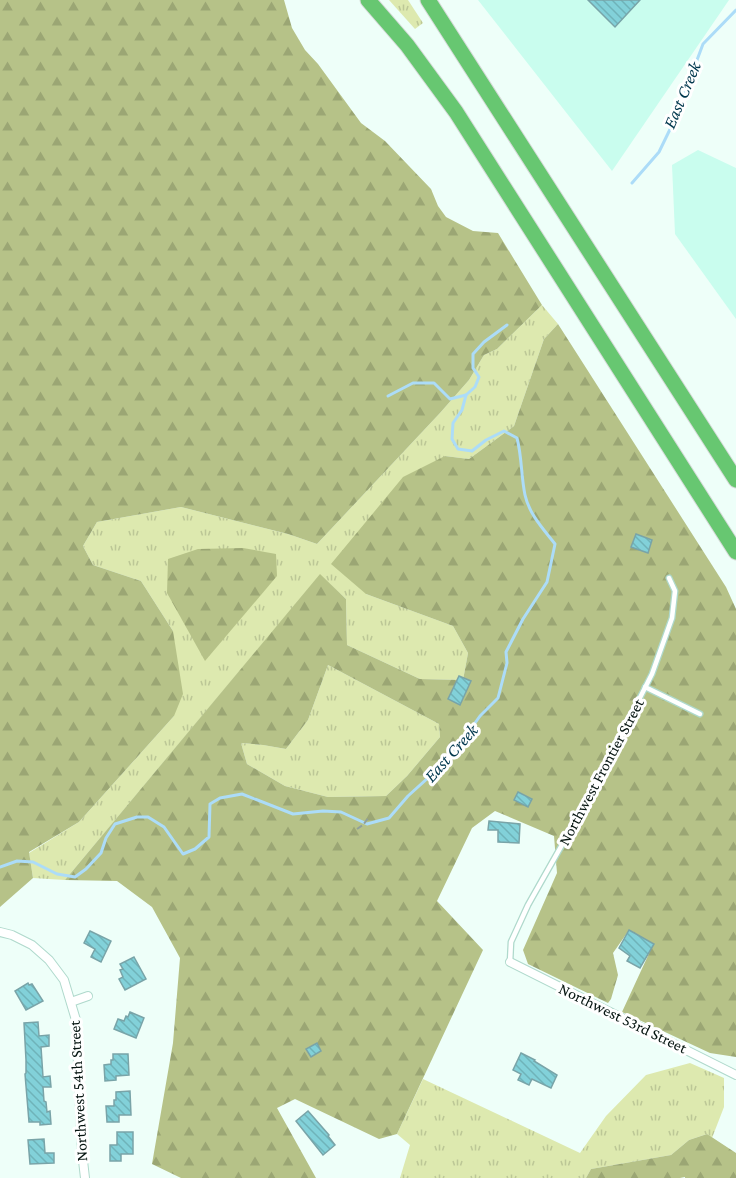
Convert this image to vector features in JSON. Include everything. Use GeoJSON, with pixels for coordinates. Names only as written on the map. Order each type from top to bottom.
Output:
{"type":"FeatureCollection","features":[{"type":"Feature","properties":{"kind":"highway"},"geometry":{"type":"LineString","coordinates":[[368,0],[407,45],[456,112],[736,552]]}},
{"type":"Feature","properties":{"kind":"highway"},"geometry":{"type":"LineString","coordinates":[[428,0],[736,480]]}},
{"type":"Feature","properties":{"kind":"street","name":"Northwest 54th Street"},"geometry":{"type":"LineString","coordinates":[[0,932],[12,934],[32,945],[49,960],[64,980],[76,1020],[85,1178]]}},
{"type":"Feature","properties":{"kind":"street","name":"Northwest 53rd Street"},"geometry":{"type":"LineString","coordinates":[[510,962],[736,1075]]}},
{"type":"Feature","properties":{"kind":"street","name":"Northwest 54th Street"},"geometry":{"type":"LineString","coordinates":[[71,1002],[88,996]]}},
{"type":"Feature","properties":{"kind":"lane","name":"Northwest Frontier Street"},"geometry":{"type":"LineString","coordinates":[[510,962],[511,942],[528,905],[593,789],[652,674],[672,618],[675,591],[669,578]]}},
{"type":"Feature","properties":{"kind":"lane"},"geometry":{"type":"LineString","coordinates":[[645,687],[700,714]]}},
{"type":"Feature","properties":{"kind":"path"},"geometry":{"type":"LineString","coordinates":[[357,830],[369,817]]}},
{"type":"Feature","properties":{"kind":"shaded area"},"geometry":{"type":"Polygon","coordinates":[[[478,0],[729,0],[612,171],[478,0]]]}},
{"type":"Feature","properties":{"kind":"shaded area"},"geometry":{"type":"Polygon","coordinates":[[[698,150],[736,168],[736,319],[675,234],[672,165],[698,150]]]}},
{"type":"Feature","properties":{"kind":"green space"},"geometry":{"type":"Polygon","coordinates":[[[0,0],[284,0],[292,28],[305,50],[361,123],[385,141],[431,189],[438,206],[446,217],[473,231],[498,233],[542,305],[497,349],[484,355],[469,380],[440,413],[317,544],[288,534],[181,507],[97,522],[83,546],[93,565],[141,581],[173,631],[183,694],[174,716],[79,822],[29,852],[33,878],[0,907],[0,0]]]}},
{"type":"Feature","properties":{"kind":"green space"},"geometry":{"type":"Polygon","coordinates":[[[389,0],[408,0],[423,23],[415,29],[389,0]]]}},
{"type":"Feature","properties":{"kind":"green space"},"geometry":{"type":"Polygon","coordinates":[[[542,305],[558,324],[544,339],[514,426],[469,459],[445,456],[366,594],[453,626],[468,653],[463,680],[420,679],[347,645],[346,599],[320,575],[65,880],[33,878],[29,853],[79,822],[174,716],[173,631],[141,581],[93,565],[83,546],[97,522],[181,507],[288,534],[317,544],[440,413],[469,380],[484,355],[497,349],[542,305]]]}},
{"type":"Feature","properties":{"kind":"green space"},"geometry":{"type":"Polygon","coordinates":[[[558,324],[726,587],[736,609],[736,1057],[710,1053],[622,1012],[652,947],[627,933],[613,953],[618,975],[608,1003],[528,964],[523,950],[557,873],[554,836],[495,811],[472,828],[437,901],[483,950],[397,1134],[379,1139],[295,1099],[277,1108],[316,1178],[181,1178],[152,1164],[173,1043],[180,958],[152,907],[117,881],[65,880],[320,574],[346,599],[347,645],[420,679],[463,680],[468,653],[453,626],[366,594],[331,564],[403,477],[445,456],[469,459],[514,426],[544,339],[558,324]],[[328,665],[308,720],[286,749],[241,743],[247,764],[285,786],[328,797],[386,796],[407,776],[440,737],[439,724],[328,665]]]}},
{"type":"Feature","properties":{"kind":"green space"},"geometry":{"type":"Polygon","coordinates":[[[243,548],[276,554],[277,576],[205,661],[167,593],[168,559],[198,549],[243,548]]]}},
{"type":"Feature","properties":{"kind":"green space"},"geometry":{"type":"Polygon","coordinates":[[[328,665],[439,724],[440,737],[407,776],[386,796],[328,797],[285,786],[247,764],[241,743],[286,749],[308,720],[328,665]]]}},
{"type":"Feature","properties":{"kind":"green space"},"geometry":{"type":"Polygon","coordinates":[[[690,1063],[724,1078],[724,1107],[712,1138],[707,1134],[689,1140],[671,1155],[591,1169],[586,1178],[400,1178],[410,1145],[397,1134],[423,1079],[580,1153],[606,1116],[646,1075],[690,1063]]]}},
{"type":"Feature","properties":{"kind":"green space"},"geometry":{"type":"Polygon","coordinates":[[[707,1134],[736,1153],[736,1178],[586,1178],[591,1169],[671,1155],[689,1140],[707,1134]]]}},
{"type":"Feature","properties":{"kind":"building"},"geometry":{"type":"Polygon","coordinates":[[[588,0],[640,0],[615,27],[588,0]]]}},
{"type":"Feature","properties":{"kind":"building"},"geometry":{"type":"Polygon","coordinates":[[[636,534],[652,540],[648,553],[631,547],[636,534]]]}},
{"type":"Feature","properties":{"kind":"building"},"geometry":{"type":"Polygon","coordinates":[[[459,676],[471,681],[460,705],[448,699],[459,676]]]}},
{"type":"Feature","properties":{"kind":"building"},"geometry":{"type":"Polygon","coordinates":[[[518,792],[532,799],[528,807],[514,800],[518,792]]]}},
{"type":"Feature","properties":{"kind":"building"},"geometry":{"type":"Polygon","coordinates":[[[489,821],[520,824],[519,843],[498,842],[498,830],[488,830],[489,821]]]}},
{"type":"Feature","properties":{"kind":"building"},"geometry":{"type":"Polygon","coordinates":[[[629,930],[654,944],[640,968],[627,961],[630,956],[619,948],[629,930]]]}},
{"type":"Feature","properties":{"kind":"building"},"geometry":{"type":"Polygon","coordinates":[[[90,931],[111,941],[101,962],[91,957],[95,949],[84,943],[90,931]]]}},
{"type":"Feature","properties":{"kind":"building"},"geometry":{"type":"Polygon","coordinates":[[[134,957],[146,979],[125,990],[119,979],[123,977],[120,964],[134,957]]]}},
{"type":"Feature","properties":{"kind":"building"},"geometry":{"type":"Polygon","coordinates":[[[28,983],[32,984],[43,1001],[26,1010],[15,991],[28,983]]]}},
{"type":"Feature","properties":{"kind":"building"},"geometry":{"type":"Polygon","coordinates":[[[130,1012],[144,1018],[136,1038],[114,1029],[118,1019],[124,1021],[130,1012]]]}},
{"type":"Feature","properties":{"kind":"building"},"geometry":{"type":"Polygon","coordinates":[[[38,1022],[39,1036],[49,1035],[49,1046],[41,1047],[43,1077],[50,1076],[51,1087],[43,1087],[44,1101],[47,1112],[50,1111],[51,1124],[40,1125],[40,1122],[29,1122],[24,1023],[38,1022]]]}},
{"type":"Feature","properties":{"kind":"building"},"geometry":{"type":"Polygon","coordinates":[[[317,1043],[321,1051],[311,1057],[306,1049],[317,1043]]]}},
{"type":"Feature","properties":{"kind":"building"},"geometry":{"type":"Polygon","coordinates":[[[521,1053],[557,1075],[551,1088],[532,1079],[529,1085],[518,1080],[521,1074],[513,1070],[521,1053]]]}},
{"type":"Feature","properties":{"kind":"building"},"geometry":{"type":"Polygon","coordinates":[[[113,1054],[128,1054],[129,1075],[116,1076],[116,1080],[105,1081],[104,1065],[111,1064],[113,1054]]]}},
{"type":"Feature","properties":{"kind":"building"},"geometry":{"type":"Polygon","coordinates":[[[130,1091],[131,1115],[119,1115],[119,1122],[107,1122],[106,1106],[114,1106],[116,1092],[130,1091]]]}},
{"type":"Feature","properties":{"kind":"building"},"geometry":{"type":"Polygon","coordinates":[[[308,1111],[335,1145],[323,1155],[296,1121],[308,1111]]]}},
{"type":"Feature","properties":{"kind":"building"},"geometry":{"type":"Polygon","coordinates":[[[117,1132],[133,1132],[133,1154],[121,1154],[121,1161],[110,1161],[110,1145],[117,1145],[117,1132]]]}},
{"type":"Feature","properties":{"kind":"building"},"geometry":{"type":"Polygon","coordinates":[[[44,1139],[45,1153],[54,1153],[54,1163],[30,1164],[28,1140],[44,1139]]]}},
{"type":"Feature","properties":{"kind":"waterway","name":"East Creek"},"geometry":{"type":"LineString","coordinates":[[632,183],[659,152],[675,119],[703,44],[736,10]]}},
{"type":"Feature","properties":{"kind":"waterway","name":"East Creek"},"geometry":{"type":"LineString","coordinates":[[0,867],[17,861],[33,862],[57,874],[75,877],[101,853],[106,838],[115,824],[137,817],[148,817],[164,827],[183,854],[195,849],[209,837],[210,804],[220,798],[242,794],[293,814],[341,812],[367,824],[389,818],[408,796],[450,758],[480,716],[498,698],[507,663],[506,652],[523,619],[547,582],[555,544],[537,521],[527,502],[517,438],[504,431],[486,440],[472,451],[458,449],[452,439],[453,423],[462,410],[466,395],[475,387],[479,377],[473,368],[473,354],[484,342],[507,325]]}},
{"type":"Feature","properties":{"kind":"waterway"},"geometry":{"type":"LineString","coordinates":[[388,396],[413,383],[434,383],[450,399],[466,395]]}}]}
